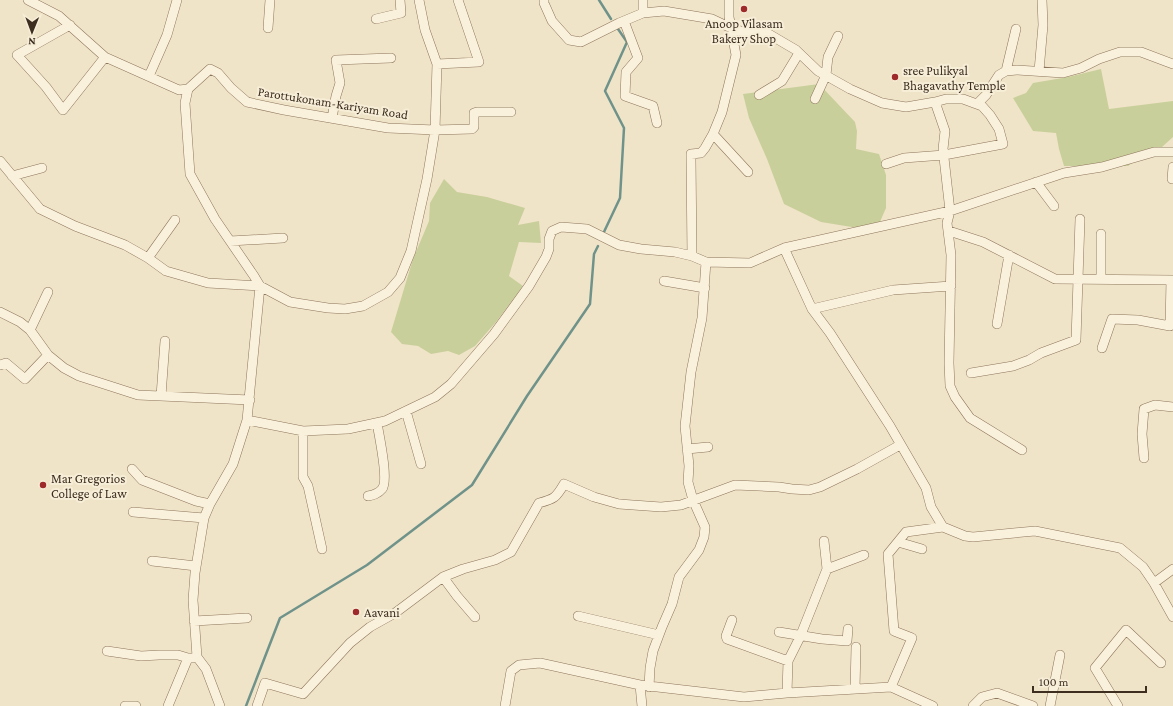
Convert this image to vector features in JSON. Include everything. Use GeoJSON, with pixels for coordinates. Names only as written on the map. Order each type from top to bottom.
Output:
{"type":"FeatureCollection","features":[{"type":"Feature","properties":{"kind":"street"},"geometry":{"type":"LineString","coordinates":[[28,0],[59,16],[105,57],[179,90],[188,89],[185,103],[190,174],[215,219],[260,286],[248,420],[233,464],[210,504],[204,518],[196,566],[193,600],[194,621],[192,658],[168,706]]}},
{"type":"Feature","properties":{"kind":"street"},"geometry":{"type":"LineString","coordinates":[[149,76],[167,35],[177,0]]}},
{"type":"Feature","properties":{"kind":"street"},"geometry":{"type":"LineString","coordinates":[[268,28],[270,0]]}},
{"type":"Feature","properties":{"kind":"street"},"geometry":{"type":"LineString","coordinates":[[376,19],[401,13],[400,0]]}},
{"type":"Feature","properties":{"kind":"street"},"geometry":{"type":"LineString","coordinates":[[0,162],[40,209],[75,226],[125,245],[166,270],[208,282],[260,286],[290,302],[345,309],[363,306],[388,292],[400,278],[411,251],[436,130],[437,64],[425,30],[419,0]]}},
{"type":"Feature","properties":{"kind":"street"},"geometry":{"type":"LineString","coordinates":[[437,64],[479,62],[458,0]]}},
{"type":"Feature","properties":{"kind":"street"},"geometry":{"type":"LineString","coordinates":[[544,0],[552,21],[569,40],[581,42],[610,27],[643,13],[664,11],[688,14],[712,19],[744,32],[767,34],[796,50],[818,71],[882,103],[906,107],[946,99],[963,99],[982,106],[999,129],[1002,144],[944,155],[904,158],[886,164]]}},
{"type":"Feature","properties":{"kind":"street"},"geometry":{"type":"LineString","coordinates":[[643,0],[643,13]]}},
{"type":"Feature","properties":{"kind":"street"},"geometry":{"type":"LineString","coordinates":[[692,256],[691,154],[701,152],[713,134],[722,112],[736,55],[729,17],[730,0]]}},
{"type":"Feature","properties":{"kind":"street"},"geometry":{"type":"LineString","coordinates":[[1039,71],[1043,25],[1042,0]]}},
{"type":"Feature","properties":{"kind":"street"},"geometry":{"type":"LineString","coordinates":[[624,21],[638,58],[626,72],[625,96],[652,106],[657,123]]}},
{"type":"Feature","properties":{"kind":"street"},"geometry":{"type":"LineString","coordinates":[[70,25],[16,55],[46,87],[63,110],[105,57]]}},
{"type":"Feature","properties":{"kind":"street"},"geometry":{"type":"LineString","coordinates":[[1006,71],[1016,29]]}},
{"type":"Feature","properties":{"kind":"street"},"geometry":{"type":"LineString","coordinates":[[815,99],[826,75],[828,57],[838,36]]}},
{"type":"Feature","properties":{"kind":"street"},"geometry":{"type":"LineString","coordinates":[[977,104],[986,95],[999,75],[1006,71],[1017,70],[1063,73],[1081,68],[1099,59],[1120,52],[1141,52],[1173,64]]}},
{"type":"Feature","properties":{"kind":"street"},"geometry":{"type":"LineString","coordinates":[[759,95],[782,81],[799,53]]}},
{"type":"Feature","properties":{"kind":"street"},"geometry":{"type":"LineString","coordinates":[[332,118],[340,84],[336,60],[391,58]]}},
{"type":"Feature","properties":{"kind":"street","name":"Parottukonam-Kariyam Road"},"geometry":{"type":"LineString","coordinates":[[188,89],[210,69],[218,73],[231,88],[247,102],[388,128],[436,130],[472,129],[474,127],[474,113],[512,112]]}},
{"type":"Feature","properties":{"kind":"street"},"geometry":{"type":"LineString","coordinates":[[936,102],[945,131],[944,155],[950,211],[947,223],[951,255],[950,386],[954,397],[970,418],[1022,450]]}},
{"type":"Feature","properties":{"kind":"street"},"geometry":{"type":"LineString","coordinates":[[713,134],[748,172]]}},
{"type":"Feature","properties":{"kind":"street"},"geometry":{"type":"LineString","coordinates":[[248,420],[303,431],[348,429],[385,421],[435,397],[443,391],[494,334],[529,286],[546,257],[552,231],[561,227],[587,228],[620,245],[641,249],[675,252],[692,256],[706,262],[750,263],[784,248],[950,211],[1064,173],[1102,167],[1154,152],[1173,152]]}},
{"type":"Feature","properties":{"kind":"street"},"geometry":{"type":"LineString","coordinates":[[1172,178],[1173,167]]}},
{"type":"Feature","properties":{"kind":"street"},"geometry":{"type":"LineString","coordinates":[[12,176],[42,168]]}},
{"type":"Feature","properties":{"kind":"street"},"geometry":{"type":"LineString","coordinates":[[1036,182],[1054,206]]}},
{"type":"Feature","properties":{"kind":"street"},"geometry":{"type":"LineString","coordinates":[[972,373],[1013,366],[1029,360],[1041,353],[1076,340],[1080,219]]}},
{"type":"Feature","properties":{"kind":"street"},"geometry":{"type":"LineString","coordinates":[[148,258],[175,220]]}},
{"type":"Feature","properties":{"kind":"street"},"geometry":{"type":"LineString","coordinates":[[949,231],[984,242],[1055,279],[1172,280],[1170,326],[1138,320],[1112,320],[1102,348]]}},
{"type":"Feature","properties":{"kind":"street"},"geometry":{"type":"LineString","coordinates":[[1101,234],[1101,279]]}},
{"type":"Feature","properties":{"kind":"street"},"geometry":{"type":"LineString","coordinates":[[230,241],[283,238]]}},
{"type":"Feature","properties":{"kind":"street"},"geometry":{"type":"LineString","coordinates":[[784,248],[812,309],[830,333],[890,426],[926,488],[931,507],[943,526],[965,536],[973,537],[1036,531],[1120,548],[1143,567],[1154,583],[1173,617]]}},
{"type":"Feature","properties":{"kind":"street"},"geometry":{"type":"LineString","coordinates":[[997,324],[1009,255]]}},
{"type":"Feature","properties":{"kind":"street"},"geometry":{"type":"LineString","coordinates":[[642,706],[644,686],[659,635],[672,604],[679,577],[699,550],[704,536],[705,527],[693,500],[688,482],[685,426],[691,372],[702,318],[706,262]]}},
{"type":"Feature","properties":{"kind":"street"},"geometry":{"type":"LineString","coordinates":[[664,281],[705,288]]}},
{"type":"Feature","properties":{"kind":"street"},"geometry":{"type":"LineString","coordinates":[[812,309],[893,290],[951,286]]}},
{"type":"Feature","properties":{"kind":"street"},"geometry":{"type":"LineString","coordinates":[[30,330],[48,292]]}},
{"type":"Feature","properties":{"kind":"street"},"geometry":{"type":"LineString","coordinates":[[0,312],[20,322],[30,330],[48,355],[64,368],[79,376],[138,394],[250,400]]}},
{"type":"Feature","properties":{"kind":"street"},"geometry":{"type":"LineString","coordinates":[[160,396],[165,341]]}},
{"type":"Feature","properties":{"kind":"street"},"geometry":{"type":"LineString","coordinates":[[0,366],[6,363],[25,379],[48,355]]}},
{"type":"Feature","properties":{"kind":"street"},"geometry":{"type":"LineString","coordinates":[[1144,458],[1142,434],[1144,410],[1155,405],[1173,407]]}},
{"type":"Feature","properties":{"kind":"street"},"geometry":{"type":"LineString","coordinates":[[406,412],[421,464]]}},
{"type":"Feature","properties":{"kind":"street"},"geometry":{"type":"LineString","coordinates":[[368,496],[377,494],[384,483],[383,460],[377,423]]}},
{"type":"Feature","properties":{"kind":"street"},"geometry":{"type":"LineString","coordinates":[[303,431],[302,477],[308,486],[322,549]]}},
{"type":"Feature","properties":{"kind":"street"},"geometry":{"type":"LineString","coordinates":[[257,706],[265,683],[304,694],[350,643],[370,627],[395,613],[443,577],[495,560],[511,552],[539,503],[557,496],[564,484],[594,497],[619,504],[662,507],[681,505],[735,485],[809,490],[820,487],[833,482],[900,445]]}},
{"type":"Feature","properties":{"kind":"street"},"geometry":{"type":"LineString","coordinates":[[687,449],[708,447]]}},
{"type":"Feature","properties":{"kind":"street"},"geometry":{"type":"LineString","coordinates":[[132,469],[142,480],[196,501],[210,504]]}},
{"type":"Feature","properties":{"kind":"street"},"geometry":{"type":"LineString","coordinates":[[133,512],[204,518]]}},
{"type":"Feature","properties":{"kind":"street"},"geometry":{"type":"LineString","coordinates":[[891,687],[912,638],[894,631],[888,554],[906,532],[943,526]]}},
{"type":"Feature","properties":{"kind":"street"},"geometry":{"type":"LineString","coordinates":[[787,693],[788,661],[800,636],[827,568],[824,541]]}},
{"type":"Feature","properties":{"kind":"street"},"geometry":{"type":"LineString","coordinates":[[898,542],[922,549]]}},
{"type":"Feature","properties":{"kind":"street"},"geometry":{"type":"LineString","coordinates":[[827,568],[864,555]]}},
{"type":"Feature","properties":{"kind":"street"},"geometry":{"type":"LineString","coordinates":[[152,560],[196,566]]}},
{"type":"Feature","properties":{"kind":"street"},"geometry":{"type":"LineString","coordinates":[[1154,583],[1173,568]]}},
{"type":"Feature","properties":{"kind":"street"},"geometry":{"type":"LineString","coordinates":[[443,577],[475,617]]}},
{"type":"Feature","properties":{"kind":"street"},"geometry":{"type":"LineString","coordinates":[[578,616],[659,635]]}},
{"type":"Feature","properties":{"kind":"street"},"geometry":{"type":"LineString","coordinates":[[194,621],[247,618]]}},
{"type":"Feature","properties":{"kind":"street"},"geometry":{"type":"LineString","coordinates":[[732,620],[726,636],[727,639],[788,661]]}},
{"type":"Feature","properties":{"kind":"street"},"geometry":{"type":"LineString","coordinates":[[779,632],[800,636],[847,641],[848,629]]}},
{"type":"Feature","properties":{"kind":"street"},"geometry":{"type":"LineString","coordinates":[[1118,706],[1095,668],[1126,630],[1161,663]]}},
{"type":"Feature","properties":{"kind":"street"},"geometry":{"type":"LineString","coordinates":[[855,689],[856,647]]}},
{"type":"Feature","properties":{"kind":"street"},"geometry":{"type":"LineString","coordinates":[[107,651],[141,656],[178,655],[192,658],[206,669],[220,706]]}},
{"type":"Feature","properties":{"kind":"street"},"geometry":{"type":"LineString","coordinates":[[1050,706],[1060,655]]}},
{"type":"Feature","properties":{"kind":"street"},"geometry":{"type":"LineString","coordinates":[[505,706],[511,672],[519,665],[540,663],[644,686],[744,697],[891,687],[933,706]]}},
{"type":"Feature","properties":{"kind":"street"},"geometry":{"type":"LineString","coordinates":[[973,706],[982,698],[997,693],[1033,706]]}},
{"type":"Feature","properties":{"kind":"street"},"geometry":{"type":"LineString","coordinates":[[125,706],[136,706]]}},
{"type":"Feature","properties":{"kind":"green space"},"geometry":{"type":"Polygon","coordinates":[[[1101,69],[1109,109],[1173,101],[1173,137],[1162,147],[1149,151],[1128,166],[1064,166],[1056,133],[1033,131],[1013,98],[1026,93],[1033,83],[1101,69]]]}},
{"type":"Feature","properties":{"kind":"green space"},"geometry":{"type":"Polygon","coordinates":[[[819,84],[855,122],[857,131],[856,149],[879,154],[886,175],[886,208],[876,231],[821,222],[784,204],[767,159],[749,118],[743,94],[819,84]]]}},
{"type":"Feature","properties":{"kind":"green space"},"geometry":{"type":"Polygon","coordinates":[[[444,179],[457,192],[487,197],[525,208],[518,225],[539,221],[541,243],[519,242],[509,276],[523,286],[496,322],[475,346],[459,355],[448,351],[431,354],[418,346],[402,344],[391,332],[413,259],[429,221],[430,203],[444,179]]]}},
{"type":"Feature","properties":{"kind":"waterway"},"geometry":{"type":"LineString","coordinates":[[599,0],[611,19]]}},
{"type":"Feature","properties":{"kind":"waterway"},"geometry":{"type":"LineString","coordinates":[[603,234],[620,198],[624,128],[605,91],[627,42],[618,29]]}},
{"type":"Feature","properties":{"kind":"waterway"},"geometry":{"type":"LineString","coordinates":[[246,706],[280,618],[367,565],[472,485],[527,396],[590,304],[594,254],[598,246]]}},
{"type":"Feature","properties":{"kind":"place","name":"Anoop Vilasam Bakery Shop"},"geometry":{"type":"Point","coordinates":[744,9]}},
{"type":"Feature","properties":{"kind":"place","name":"sree Pulikyal Bhagavathy Temple"},"geometry":{"type":"Point","coordinates":[895,77]}},
{"type":"Feature","properties":{"kind":"place","name":"Mar Gregorios College of Law"},"geometry":{"type":"Point","coordinates":[43,485]}},
{"type":"Feature","properties":{"kind":"place","name":"Aavani"},"geometry":{"type":"Point","coordinates":[356,612]}}]}
